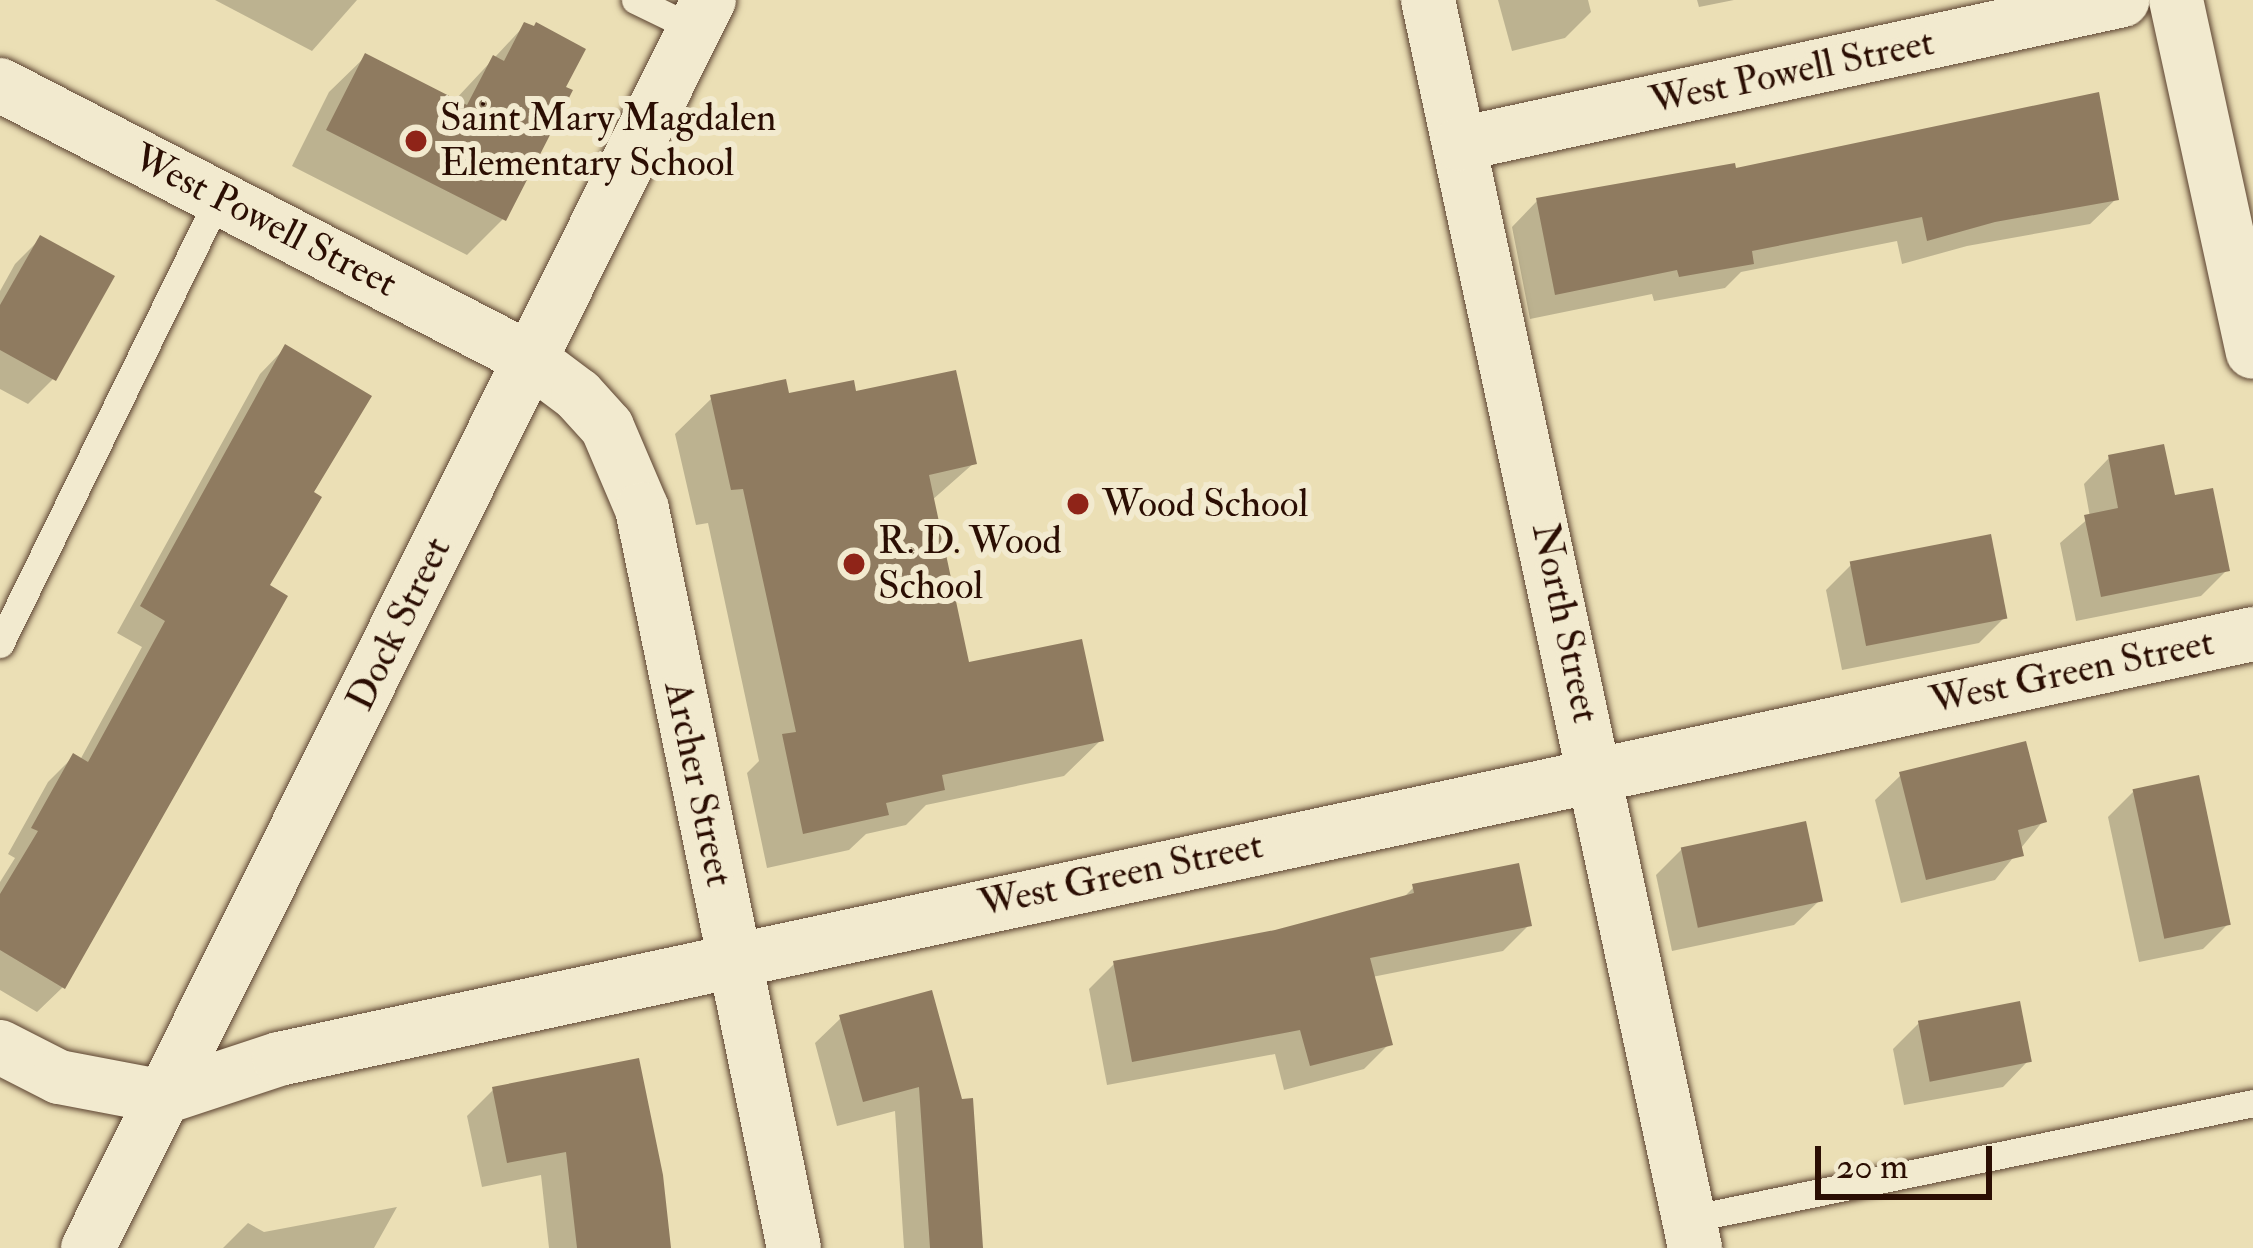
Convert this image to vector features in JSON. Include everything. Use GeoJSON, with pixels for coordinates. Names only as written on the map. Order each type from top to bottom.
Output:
{"type":"FeatureCollection","features":[{"type":"Feature","properties":{"kind":"street","name":"North Street"},"geometry":{"type":"LineString","coordinates":[[1428,0],[1692,1234]]}},
{"type":"Feature","properties":{"kind":"street","name":"West Powell Street"},"geometry":{"type":"LineString","coordinates":[[1460,144],[2123,0]]}},
{"type":"Feature","properties":{"kind":"street"},"geometry":{"type":"LineString","coordinates":[[2176,0],[2253,352]]}},
{"type":"Feature","properties":{"kind":"street","name":"Dock Street"},"geometry":{"type":"LineString","coordinates":[[88,1248],[702,14]]}},
{"type":"Feature","properties":{"kind":"street","name":"West Powell Street"},"geometry":{"type":"LineString","coordinates":[[0,85],[530,359]]}},
{"type":"Feature","properties":{"kind":"street","name":"Archer Street"},"geometry":{"type":"LineString","coordinates":[[530,359],[578,395],[607,427],[642,509],[794,1248]]}},
{"type":"Feature","properties":{"kind":"street","name":"West Green Street"},"geometry":{"type":"LineString","coordinates":[[0,1047],[59,1077],[164,1097],[279,1060],[734,959],[2253,634]]}},
{"type":"Feature","properties":{"kind":"lane"},"geometry":{"type":"LineString","coordinates":[[635,0],[702,14]]}},
{"type":"Feature","properties":{"kind":"lane"},"geometry":{"type":"LineString","coordinates":[[0,644],[219,197]]}},
{"type":"Feature","properties":{"kind":"lane"},"geometry":{"type":"LineString","coordinates":[[1692,1234],[2253,1103]]}},
{"type":"Feature","properties":{"kind":"building"},"geometry":{"type":"Polygon","coordinates":[[[524,22],[534,26],[536,22],[586,49],[566,87],[573,90],[506,221],[326,130],[365,53],[467,105],[493,55],[504,61],[524,22]]]}},
{"type":"Feature","properties":{"kind":"building"},"geometry":{"type":"Polygon","coordinates":[[[2099,92],[2119,200],[1995,222],[1927,241],[1922,217],[1752,251],[1754,264],[1679,277],[1677,270],[1555,295],[1536,198],[1735,163],[1736,168],[2099,92]]]}},
{"type":"Feature","properties":{"kind":"building"},"geometry":{"type":"Polygon","coordinates":[[[40,235],[115,276],[56,381],[0,350],[0,305],[40,235]]]}},
{"type":"Feature","properties":{"kind":"building"},"geometry":{"type":"Polygon","coordinates":[[[285,344],[372,396],[314,492],[322,497],[270,585],[288,596],[65,989],[0,950],[0,894],[38,831],[31,828],[73,753],[88,762],[165,621],[140,606],[285,344]]]}},
{"type":"Feature","properties":{"kind":"building","name":"R. D. Wood School"},"geometry":{"type":"Polygon","coordinates":[[[956,370],[977,464],[929,475],[969,662],[1082,639],[1104,741],[942,775],[945,790],[886,803],[889,815],[803,834],[782,734],[796,732],[743,489],[731,490],[710,395],[786,379],[789,393],[854,380],[856,391],[956,370]]]}},
{"type":"Feature","properties":{"kind":"building"},"geometry":{"type":"Polygon","coordinates":[[[2164,444],[2175,495],[2213,488],[2230,571],[2101,597],[2084,515],[2118,508],[2108,455],[2164,444]]]}},
{"type":"Feature","properties":{"kind":"building"},"geometry":{"type":"Polygon","coordinates":[[[1991,534],[2007,618],[1866,646],[1850,561],[1991,534]]]}},
{"type":"Feature","properties":{"kind":"building"},"geometry":{"type":"Polygon","coordinates":[[[2026,741],[2047,822],[2018,830],[2024,856],[1926,880],[1899,772],[2026,741]]]}},
{"type":"Feature","properties":{"kind":"building"},"geometry":{"type":"Polygon","coordinates":[[[2199,775],[2231,925],[2164,939],[2132,789],[2199,775]]]}},
{"type":"Feature","properties":{"kind":"building"},"geometry":{"type":"Polygon","coordinates":[[[1806,821],[1823,901],[1698,928],[1681,848],[1806,821]]]}},
{"type":"Feature","properties":{"kind":"building"},"geometry":{"type":"Polygon","coordinates":[[[1519,863],[1532,926],[1370,958],[1393,1045],[1310,1066],[1300,1030],[1132,1062],[1113,961],[1275,930],[1414,893],[1412,884],[1519,863]]]}},
{"type":"Feature","properties":{"kind":"building"},"geometry":{"type":"Polygon","coordinates":[[[932,990],[962,1099],[973,1098],[983,1248],[930,1248],[919,1087],[863,1102],[839,1015],[932,990]]]}},
{"type":"Feature","properties":{"kind":"building"},"geometry":{"type":"Polygon","coordinates":[[[2020,1001],[2032,1062],[1930,1082],[1918,1021],[2020,1001]]]}},
{"type":"Feature","properties":{"kind":"building"},"geometry":{"type":"Polygon","coordinates":[[[639,1058],[663,1175],[671,1248],[577,1248],[566,1152],[507,1163],[492,1087],[639,1058]]]}},
{"type":"Feature","properties":{"kind":"place","name":"Saint Mary Magdalen Elementary School"},"geometry":{"type":"Point","coordinates":[416,141]}},
{"type":"Feature","properties":{"kind":"place","name":"Wood School"},"geometry":{"type":"Point","coordinates":[1078,504]}},
{"type":"Feature","properties":{"kind":"place","name":"R. D. Wood School"},"geometry":{"type":"Point","coordinates":[854,564]}}]}
